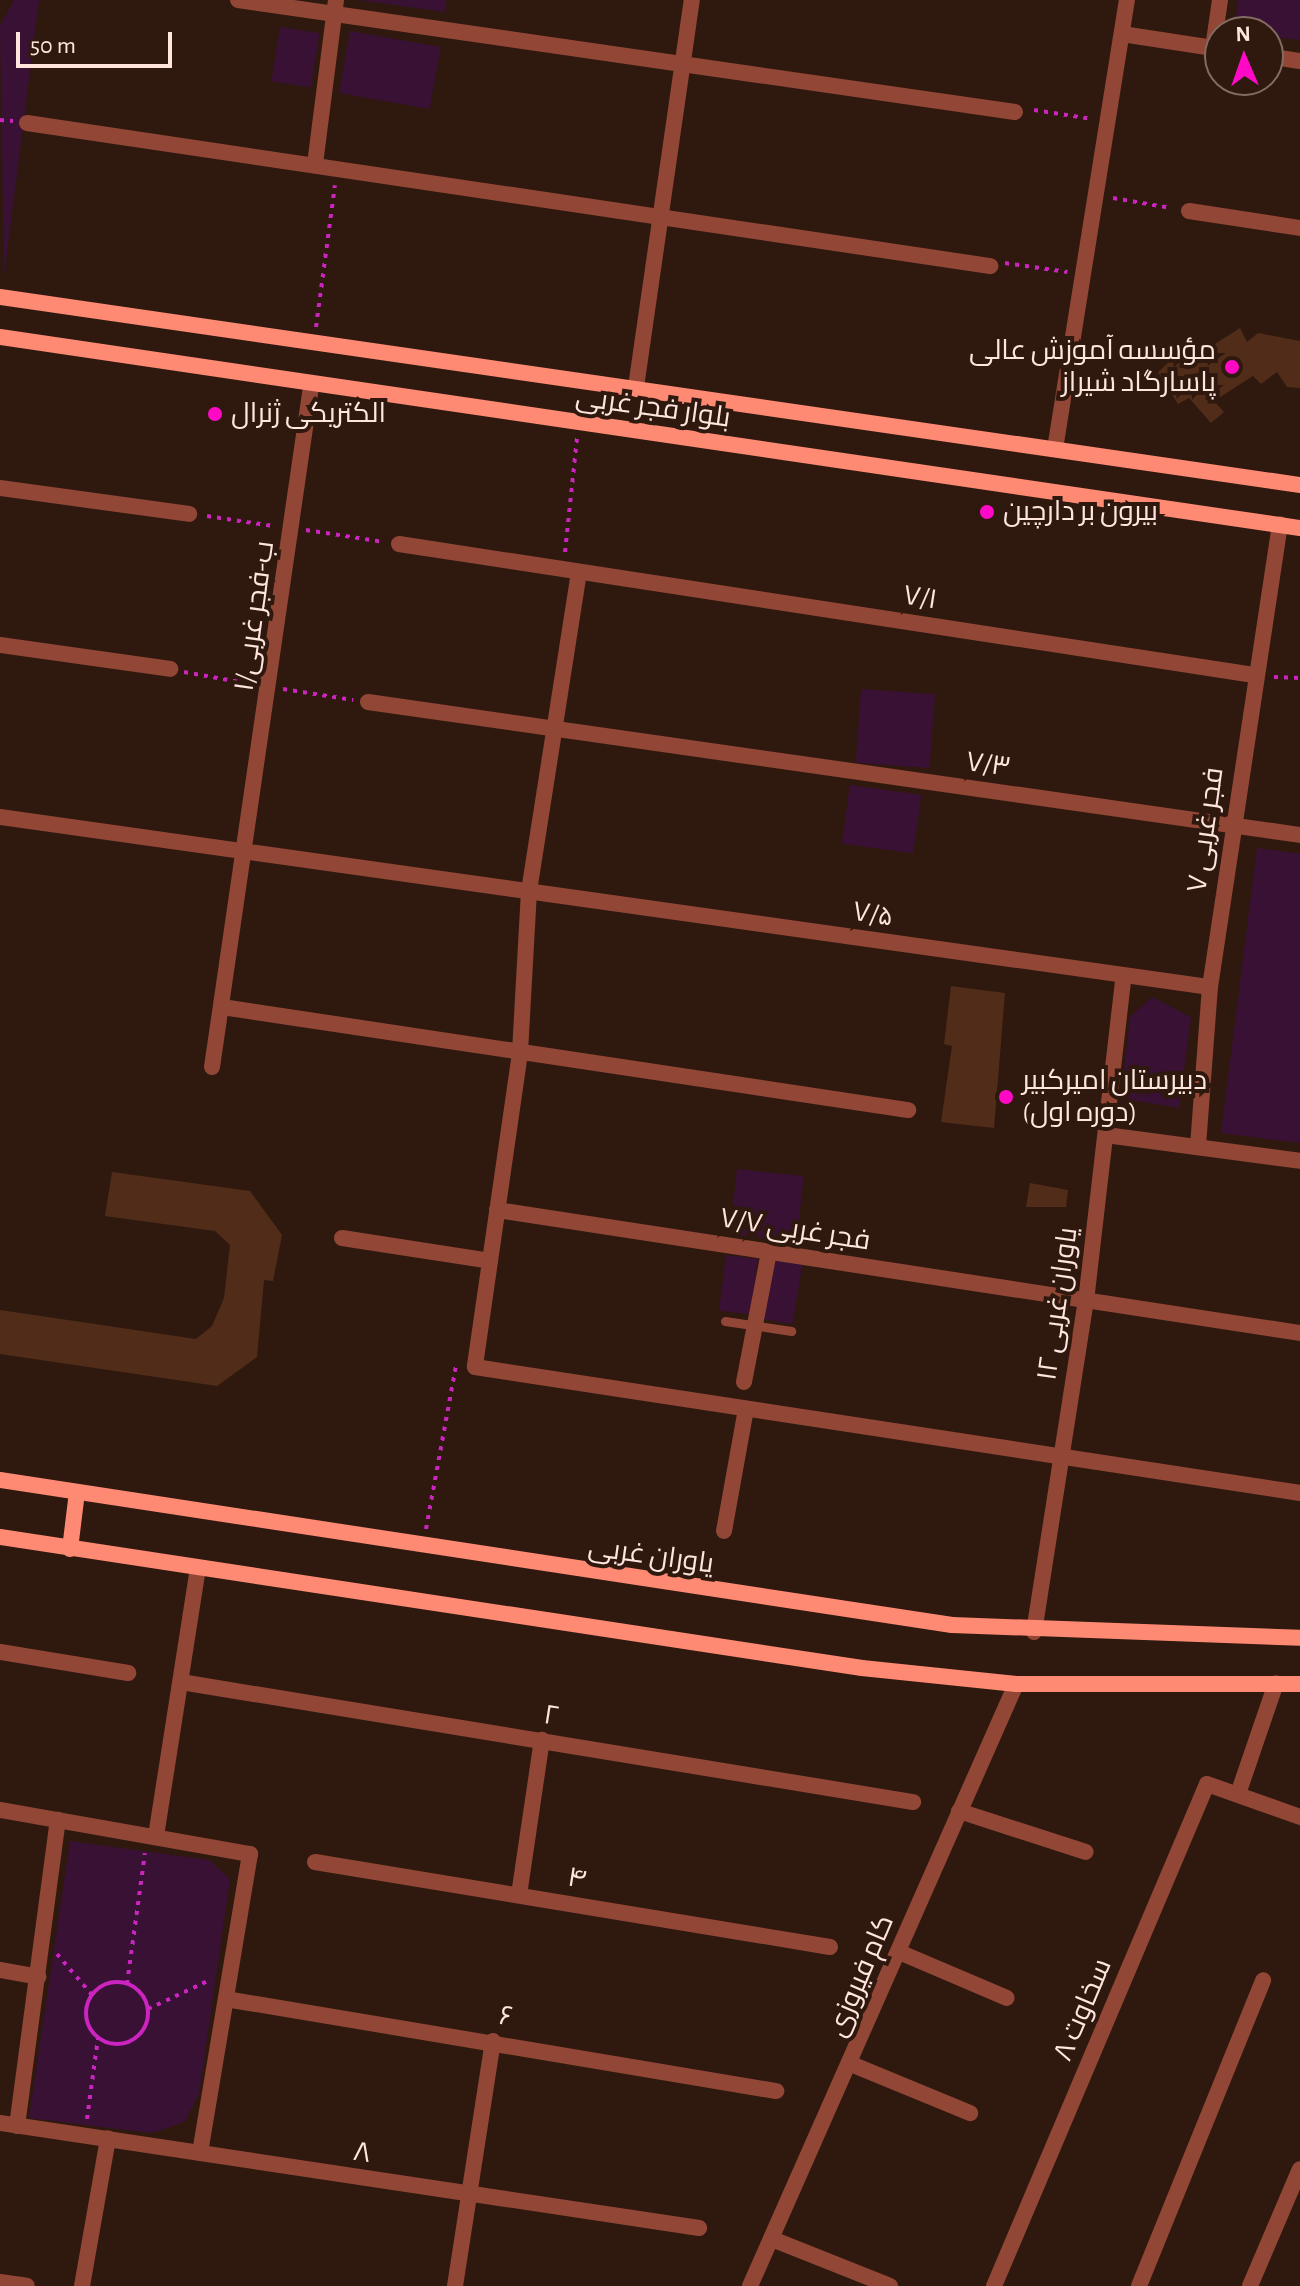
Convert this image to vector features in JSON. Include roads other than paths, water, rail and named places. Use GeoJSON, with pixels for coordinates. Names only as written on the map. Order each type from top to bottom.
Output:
{"type":"FeatureCollection","features":[{"type":"Feature","properties":{"kind":"main road","name":"بلوار فجر غربی"},"geometry":{"type":"LineString","coordinates":[[0,297],[1300,485]]}},
{"type":"Feature","properties":{"kind":"main road","name":"بلوار فجر غربی"},"geometry":{"type":"LineString","coordinates":[[0,337],[311,387],[1300,528]]}},
{"type":"Feature","properties":{"kind":"main road","name":"یاوران غربی"},"geometry":{"type":"LineString","coordinates":[[0,1480],[423,1547],[1034,1632],[1300,1638]]}},
{"type":"Feature","properties":{"kind":"main road"},"geometry":{"type":"LineString","coordinates":[[70,1549],[77,1492]]}},
{"type":"Feature","properties":{"kind":"main road"},"geometry":{"type":"LineString","coordinates":[[0,1537],[198,1569],[1016,1684],[1300,1684]]}},
{"type":"Feature","properties":{"kind":"street"},"geometry":{"type":"LineString","coordinates":[[238,0],[335,8],[682,65],[1015,112]]}},
{"type":"Feature","properties":{"kind":"street"},"geometry":{"type":"LineString","coordinates":[[636,387],[692,0]]}},
{"type":"Feature","properties":{"kind":"street"},"geometry":{"type":"LineString","coordinates":[[1055,449],[1127,0]]}},
{"type":"Feature","properties":{"kind":"street"},"geometry":{"type":"LineString","coordinates":[[315,164],[335,8]]}},
{"type":"Feature","properties":{"kind":"street"},"geometry":{"type":"LineString","coordinates":[[1122,34],[1204,46]]}},
{"type":"Feature","properties":{"kind":"street"},"geometry":{"type":"LineString","coordinates":[[27,123],[337,166],[659,219],[990,266]]}},
{"type":"Feature","properties":{"kind":"street"},"geometry":{"type":"LineString","coordinates":[[1189,211],[1300,228]]}},
{"type":"Feature","properties":{"kind":"street","name":"۱/ب-فجر غربی"},"geometry":{"type":"LineString","coordinates":[[212,1067],[272,688],[311,387]]}},
{"type":"Feature","properties":{"kind":"street"},"geometry":{"type":"LineString","coordinates":[[0,488],[189,514]]}},
{"type":"Feature","properties":{"kind":"street","name":"۷ فجر غربی"},"geometry":{"type":"LineString","coordinates":[[1198,1146],[1210,987],[1254,675],[1280,524]]}},
{"type":"Feature","properties":{"kind":"street","name":"۷/۱"},"geometry":{"type":"LineString","coordinates":[[399,544],[1254,675]]}},
{"type":"Feature","properties":{"kind":"street"},"geometry":{"type":"LineString","coordinates":[[571,571],[555,731],[529,891],[520,1053],[475,1367],[1300,1493]]}},
{"type":"Feature","properties":{"kind":"street"},"geometry":{"type":"LineString","coordinates":[[0,645],[170,669]]}},
{"type":"Feature","properties":{"kind":"street","name":"۷/۳"},"geometry":{"type":"LineString","coordinates":[[368,702],[735,757],[1300,835]]}},
{"type":"Feature","properties":{"kind":"street","name":"۷/۵"},"geometry":{"type":"LineString","coordinates":[[0,817],[529,891],[1123,980],[1210,987]]}},
{"type":"Feature","properties":{"kind":"street","name":"۱۲ یاوران غربی"},"geometry":{"type":"LineString","coordinates":[[1034,1632],[1086,1301],[1123,980]]}},
{"type":"Feature","properties":{"kind":"street"},"geometry":{"type":"LineString","coordinates":[[222,1007],[908,1110]]}},
{"type":"Feature","properties":{"kind":"street"},"geometry":{"type":"LineString","coordinates":[[1106,1135],[1300,1161]]}},
{"type":"Feature","properties":{"kind":"street","name":"۷/۷ فجر غربی"},"geometry":{"type":"LineString","coordinates":[[497,1210],[1300,1333]]}},
{"type":"Feature","properties":{"kind":"street"},"geometry":{"type":"LineString","coordinates":[[342,1238],[490,1261]]}},
{"type":"Feature","properties":{"kind":"street"},"geometry":{"type":"LineString","coordinates":[[744,1382],[769,1252]]}},
{"type":"Feature","properties":{"kind":"street"},"geometry":{"type":"LineString","coordinates":[[724,1531],[746,1409]]}},
{"type":"Feature","properties":{"kind":"street"},"geometry":{"type":"LineString","coordinates":[[152,1835],[181,1682],[198,1569]]}},
{"type":"Feature","properties":{"kind":"street"},"geometry":{"type":"LineString","coordinates":[[0,1652],[128,1673]]}},
{"type":"Feature","properties":{"kind":"street","name":"۲"},"geometry":{"type":"LineString","coordinates":[[181,1682],[913,1802]]}},
{"type":"Feature","properties":{"kind":"street"},"geometry":{"type":"LineString","coordinates":[[1276,1683],[1238,1794],[1300,1817]]}},
{"type":"Feature","properties":{"kind":"street","name":"کام فیروزی"},"geometry":{"type":"LineString","coordinates":[[750,2286],[851,2064],[1016,1684]]}},
{"type":"Feature","properties":{"kind":"street"},"geometry":{"type":"LineString","coordinates":[[519,1895],[542,1740]]}},
{"type":"Feature","properties":{"kind":"street","name":"سخاوت ۸"},"geometry":{"type":"LineString","coordinates":[[994,2286],[1207,1784],[1238,1794]]}},
{"type":"Feature","properties":{"kind":"street"},"geometry":{"type":"LineString","coordinates":[[0,1810],[250,1854],[200,2153]]}},
{"type":"Feature","properties":{"kind":"street"},"geometry":{"type":"LineString","coordinates":[[959,1811],[1086,1852]]}},
{"type":"Feature","properties":{"kind":"street"},"geometry":{"type":"LineString","coordinates":[[9,2124],[38,1977],[58,1820]]}},
{"type":"Feature","properties":{"kind":"street","name":"۴"},"geometry":{"type":"LineString","coordinates":[[315,1862],[830,1947]]}},
{"type":"Feature","properties":{"kind":"street"},"geometry":{"type":"LineString","coordinates":[[899,1952],[1007,1998]]}},
{"type":"Feature","properties":{"kind":"street"},"geometry":{"type":"LineString","coordinates":[[0,1970],[38,1977]]}},
{"type":"Feature","properties":{"kind":"street"},"geometry":{"type":"LineString","coordinates":[[1139,2286],[1263,1980]]}},
{"type":"Feature","properties":{"kind":"street","name":"۶"},"geometry":{"type":"LineString","coordinates":[[226,1999],[493,2041],[776,2091]]}},
{"type":"Feature","properties":{"kind":"street"},"geometry":{"type":"LineString","coordinates":[[455,2286],[493,2041]]}},
{"type":"Feature","properties":{"kind":"street"},"geometry":{"type":"LineString","coordinates":[[851,2064],[970,2113]]}},
{"type":"Feature","properties":{"kind":"street","name":"۸"},"geometry":{"type":"LineString","coordinates":[[9,2124],[468,2197],[699,2228]]}},
{"type":"Feature","properties":{"kind":"street"},"geometry":{"type":"LineString","coordinates":[[82,2286],[108,2138]]}},
{"type":"Feature","properties":{"kind":"street"},"geometry":{"type":"LineString","coordinates":[[1250,2286],[1300,2169]]}},
{"type":"Feature","properties":{"kind":"street"},"geometry":{"type":"LineString","coordinates":[[772,2239],[890,2286]]}},
{"type":"Feature","properties":{"kind":"street"},"geometry":{"type":"LineString","coordinates":[[0,2282],[27,2286]]}},
{"type":"Feature","properties":{"kind":"lane"},"geometry":{"type":"LineString","coordinates":[[725,1321],[791,1331]]}},
{"type":"Feature","properties":{"kind":"place","name":"مؤسسه آموزش عالی پاسارگاد شیراز"},"geometry":{"type":"Point","coordinates":[1232,367]}},
{"type":"Feature","properties":{"kind":"place","name":"الکتریکی ژنرال"},"geometry":{"type":"Point","coordinates":[215,414]}},
{"type":"Feature","properties":{"kind":"place","name":"بیرون بر دارچین"},"geometry":{"type":"Point","coordinates":[987,512]}},
{"type":"Feature","properties":{"kind":"place","name":"دبیرستان امیرکبیر (دوره اول)"},"geometry":{"type":"Point","coordinates":[1006,1097]}}]}
